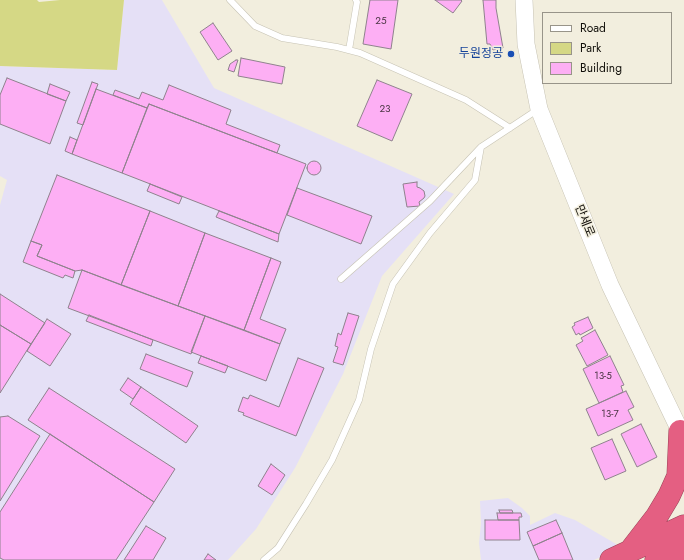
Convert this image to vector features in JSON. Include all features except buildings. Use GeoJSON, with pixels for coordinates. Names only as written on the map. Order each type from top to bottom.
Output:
{"type":"FeatureCollection","features":[{"type":"Feature","properties":{"kind":"highway"},"geometry":{"type":"LineString","coordinates":[[621,556],[658,516],[669,496],[678,476],[683,435]]}},
{"type":"Feature","properties":{"kind":"highway"},"geometry":{"type":"LineString","coordinates":[[621,556],[684,526]]}},
{"type":"Feature","properties":{"kind":"highway"},"geometry":{"type":"LineString","coordinates":[[656,560],[684,548]]}},
{"type":"Feature","properties":{"kind":"main road","name":"만세로"},"geometry":{"type":"LineString","coordinates":[[524,0],[526,44],[539,109],[610,285],[683,435]]}},
{"type":"Feature","properties":{"kind":"lane"},"geometry":{"type":"LineString","coordinates":[[230,0],[255,26],[268,32],[282,38],[360,53],[466,100],[510,128]]}},
{"type":"Feature","properties":{"kind":"lane"},"geometry":{"type":"LineString","coordinates":[[349,50],[357,2],[356,0]]}},
{"type":"Feature","properties":{"kind":"lane"},"geometry":{"type":"LineString","coordinates":[[341,279],[430,201],[481,147],[539,109]]}},
{"type":"Feature","properties":{"kind":"lane"},"geometry":{"type":"LineString","coordinates":[[264,560],[278,548],[332,460],[358,400],[371,349],[393,284],[430,233],[475,180],[481,147]]}},
{"type":"Feature","properties":{"kind":"shaded area"},"geometry":{"type":"Polygon","coordinates":[[[124,0],[162,0],[214,88],[454,194],[382,276],[343,374],[295,468],[256,529],[228,560],[0,560],[0,205],[7,180],[0,176],[0,66],[117,70],[124,0]]]}},
{"type":"Feature","properties":{"kind":"shaded area"},"geometry":{"type":"Polygon","coordinates":[[[508,498],[530,516],[530,525],[555,513],[575,520],[616,544],[614,551],[594,560],[481,560],[479,543],[481,523],[480,501],[508,498]]]}},
{"type":"Feature","properties":{"kind":"green space"},"geometry":{"type":"Polygon","coordinates":[[[0,0],[37,0],[39,2],[60,0],[124,0],[117,70],[0,66],[0,0]]]}},
{"type":"Feature","properties":{"kind":"place","name":"두원정공"},"geometry":{"type":"Point","coordinates":[511,54]}}]}
